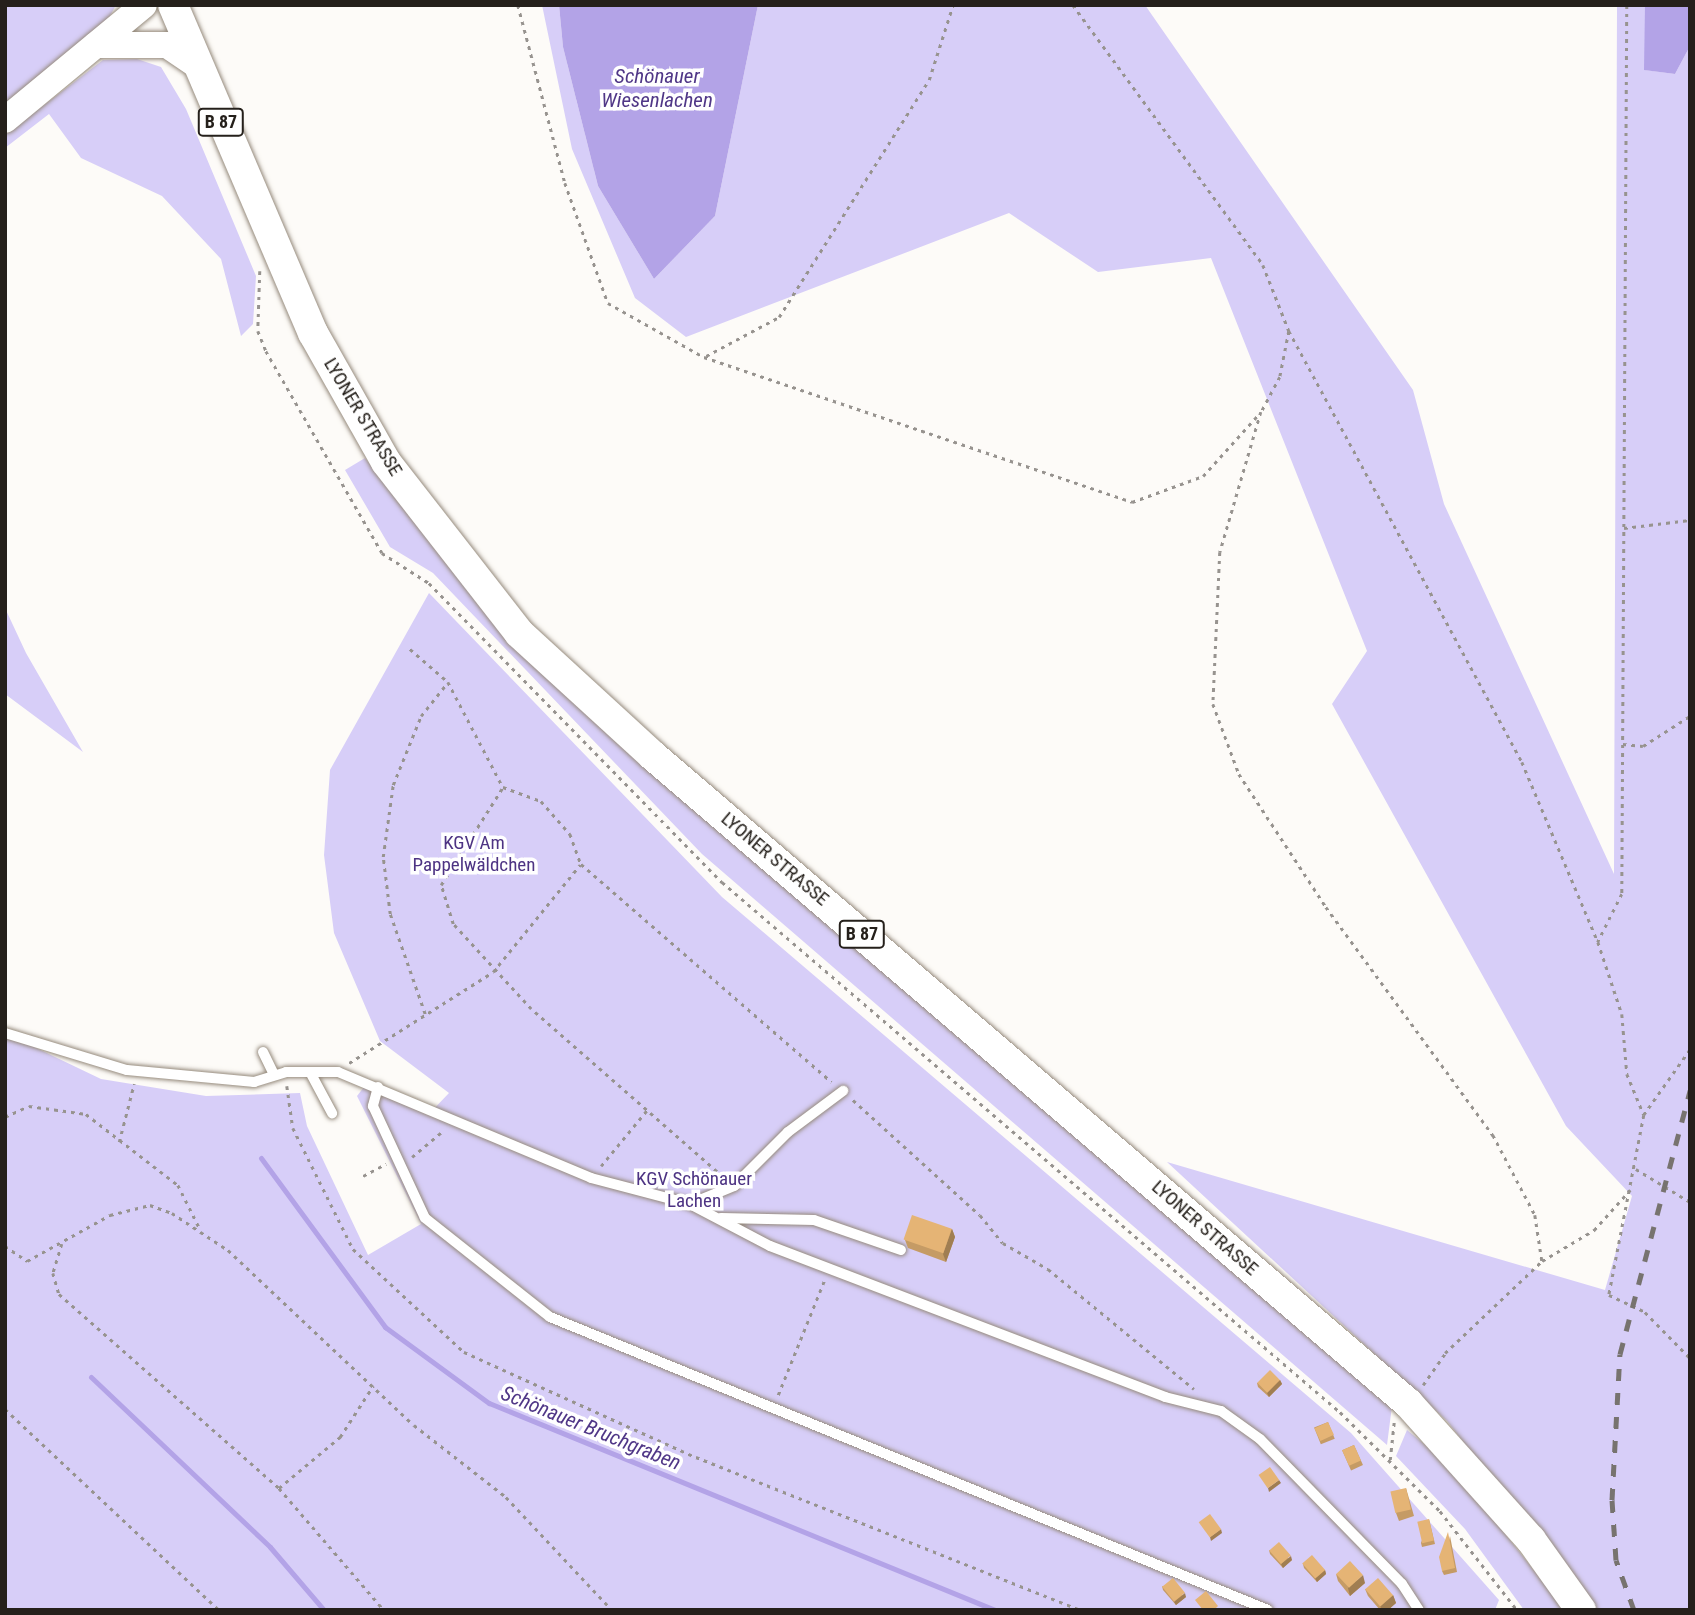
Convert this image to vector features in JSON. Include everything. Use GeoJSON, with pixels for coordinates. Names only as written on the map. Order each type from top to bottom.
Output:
{"type":"FeatureCollection","features":[{"type":"Feature","properties":{"kind":"main road","name":"LYONER STRASSE"},"geometry":{"type":"LineString","coordinates":[[173,5],[313,333],[386,462],[519,633],[662,764],[1408,1403],[1531,1540],[1581,1610]]}},
{"type":"Feature","properties":{"kind":"street"},"geometry":{"type":"LineString","coordinates":[[5,120],[144,5]]}},
{"type":"Feature","properties":{"kind":"street"},"geometry":{"type":"LineString","coordinates":[[96,45],[167,45],[197,65]]}},
{"type":"Feature","properties":{"kind":"lane"},"geometry":{"type":"LineString","coordinates":[[5,1033],[137,1071],[254,1082],[286,1072],[338,1072],[590,1178],[690,1204],[828,1268],[1165,1396],[1221,1411],[1261,1439],[1402,1584],[1419,1610]]}},
{"type":"Feature","properties":{"kind":"lane"},"geometry":{"type":"LineString","coordinates":[[262,1052],[274,1075]]}},
{"type":"Feature","properties":{"kind":"lane"},"geometry":{"type":"LineString","coordinates":[[310,1072],[332,1113]]}},
{"type":"Feature","properties":{"kind":"lane"},"geometry":{"type":"LineString","coordinates":[[379,1087],[373,1106],[425,1218],[450,1243],[550,1317],[1268,1610]]}},
{"type":"Feature","properties":{"kind":"lane"},"geometry":{"type":"LineString","coordinates":[[690,1204],[734,1186],[788,1132],[844,1091]]}},
{"type":"Feature","properties":{"kind":"lane"},"geometry":{"type":"LineString","coordinates":[[719,1218],[814,1220],[901,1250]]}},
{"type":"Feature","properties":{"kind":"path"},"geometry":{"type":"LineString","coordinates":[[518,5],[565,183],[608,303],[705,357],[1132,502],[1203,476],[1261,412]]}},
{"type":"Feature","properties":{"kind":"path"},"geometry":{"type":"LineString","coordinates":[[705,357],[779,317],[929,80],[953,5]]}},
{"type":"Feature","properties":{"kind":"path"},"geometry":{"type":"LineString","coordinates":[[1073,5],[1263,265],[1289,331],[1522,761],[1598,942],[1622,1014],[1627,1074],[1644,1115]]}},
{"type":"Feature","properties":{"kind":"path"},"geometry":{"type":"LineString","coordinates":[[1598,942],[1622,894],[1627,5]]}},
{"type":"Feature","properties":{"kind":"path"},"geometry":{"type":"LineString","coordinates":[[260,269],[258,331],[266,351],[382,553],[429,583],[722,882],[1390,1460],[1440,1511],[1517,1610]]}},
{"type":"Feature","properties":{"kind":"path"},"geometry":{"type":"LineString","coordinates":[[1289,331],[1280,377],[1261,412],[1220,552],[1213,704],[1239,774],[1325,907],[1493,1135],[1535,1215],[1542,1261]]}},
{"type":"Feature","properties":{"kind":"path"},"geometry":{"type":"LineString","coordinates":[[1624,528],[1690,520]]}},
{"type":"Feature","properties":{"kind":"path"},"geometry":{"type":"LineString","coordinates":[[411,649],[448,682],[503,787],[541,801],[570,834],[581,864],[844,1091],[980,1214],[1003,1244],[1048,1269],[1221,1411]]}},
{"type":"Feature","properties":{"kind":"path"},"geometry":{"type":"LineString","coordinates":[[425,1014],[390,914],[383,857],[393,785],[421,716],[448,682]]}},
{"type":"Feature","properties":{"kind":"path"},"geometry":{"type":"LineString","coordinates":[[1623,744],[1643,746],[1690,716]]}},
{"type":"Feature","properties":{"kind":"path"},"geometry":{"type":"LineString","coordinates":[[503,787],[441,884],[453,924],[493,972],[734,1186]]}},
{"type":"Feature","properties":{"kind":"path"},"geometry":{"type":"LineString","coordinates":[[338,1072],[493,972],[581,864]]}},
{"type":"Feature","properties":{"kind":"path"},"geometry":{"type":"LineString","coordinates":[[1690,1050],[1644,1115],[1633,1187],[1609,1295],[1645,1312],[1690,1358]]}},
{"type":"Feature","properties":{"kind":"path"},"geometry":{"type":"LineString","coordinates":[[119,1142],[137,1071]]}},
{"type":"Feature","properties":{"kind":"path"},"geometry":{"type":"LineString","coordinates":[[286,1072],[293,1128],[353,1249],[464,1352],[696,1457],[1080,1610]]}},
{"type":"Feature","properties":{"kind":"path"},"geometry":{"type":"LineString","coordinates":[[5,1117],[29,1105],[86,1114],[178,1185],[202,1233]]}},
{"type":"Feature","properties":{"kind":"path"},"geometry":{"type":"LineString","coordinates":[[590,1178],[648,1109]]}},
{"type":"Feature","properties":{"kind":"path"},"geometry":{"type":"LineString","coordinates":[[363,1176],[400,1162],[453,1120]]}},
{"type":"Feature","properties":{"kind":"path"},"geometry":{"type":"LineString","coordinates":[[1636,1170],[1690,1202]]}},
{"type":"Feature","properties":{"kind":"path"},"geometry":{"type":"LineString","coordinates":[[1418,1392],[1445,1353],[1542,1261],[1594,1230],[1633,1187]]}},
{"type":"Feature","properties":{"kind":"path"},"geometry":{"type":"LineString","coordinates":[[5,1246],[27,1261],[62,1244],[110,1214],[150,1205],[202,1233],[279,1294],[373,1386],[468,1473],[506,1497],[612,1610]]}},
{"type":"Feature","properties":{"kind":"path"},"geometry":{"type":"LineString","coordinates":[[62,1244],[53,1273],[59,1294],[279,1488],[384,1610]]}},
{"type":"Feature","properties":{"kind":"path"},"geometry":{"type":"LineString","coordinates":[[772,1408],[823,1284]]}},
{"type":"Feature","properties":{"kind":"path"},"geometry":{"type":"LineString","coordinates":[[279,1488],[340,1437],[373,1386]]}},
{"type":"Feature","properties":{"kind":"path"},"geometry":{"type":"LineString","coordinates":[[5,1409],[219,1610]]}},
{"type":"Feature","properties":{"kind":"path"},"geometry":{"type":"LineString","coordinates":[[1390,1460],[1398,1413]]}},
{"type":"Feature","properties":{"kind":"green space"},"geometry":{"type":"Polygon","coordinates":[[[5,5],[116,5],[105,25],[5,103],[5,5]]]}},
{"type":"Feature","properties":{"kind":"green space"},"geometry":{"type":"Polygon","coordinates":[[[542,5],[559,5],[563,47],[598,186],[654,279],[715,216],[758,5],[1145,5],[1413,390],[1444,504],[1614,874],[1617,5],[1645,5],[1645,70],[1675,74],[1690,46],[1690,1610],[1595,1610],[1447,1421],[1167,1162],[1605,1290],[1632,1196],[1566,1126],[1332,704],[1367,651],[1211,258],[1098,272],[1009,213],[686,337],[635,298],[572,149],[542,5]]]}},
{"type":"Feature","properties":{"kind":"green space"},"geometry":{"type":"Polygon","coordinates":[[[137,59],[161,67],[186,109],[256,276],[253,324],[241,336],[221,259],[162,196],[81,158],[49,114],[5,148],[5,135],[103,60],[137,59]]]}},
{"type":"Feature","properties":{"kind":"green space"},"geometry":{"type":"Polygon","coordinates":[[[365,458],[475,599],[1392,1406],[1387,1445],[702,854],[433,573],[390,547],[345,470],[365,458]]]}},
{"type":"Feature","properties":{"kind":"green space"},"geometry":{"type":"Polygon","coordinates":[[[429,593],[722,897],[1351,1433],[1499,1600],[1495,1610],[5,1610],[5,1033],[101,1079],[206,1096],[300,1093],[307,1126],[368,1255],[421,1224],[357,1096],[364,1087],[428,1115],[449,1093],[380,1041],[334,933],[324,855],[330,770],[429,593]]]}},
{"type":"Feature","properties":{"kind":"green space"},"geometry":{"type":"Polygon","coordinates":[[[5,608],[26,653],[83,752],[5,694],[5,608]]]}},
{"type":"Feature","properties":{"kind":"green space"},"geometry":{"type":"Polygon","coordinates":[[[1407,1430],[1453,1468],[1565,1610],[1524,1610],[1465,1529],[1396,1456],[1407,1430]]]}},
{"type":"Feature","properties":{"kind":"water","name":"Schönauer Wiesenlachen"},"geometry":{"type":"Polygon","coordinates":[[[559,5],[758,5],[715,216],[654,279],[598,186],[563,47],[559,5]]]}},
{"type":"Feature","properties":{"kind":"water"},"geometry":{"type":"Polygon","coordinates":[[[1645,5],[1690,5],[1690,46],[1675,74],[1644,70],[1645,5]]]}},
{"type":"Feature","properties":{"kind":"building"},"geometry":{"type":"Polygon","coordinates":[[[912,1215],[952,1229],[943,1253],[904,1240],[912,1215]]]}},
{"type":"Feature","properties":{"kind":"building"},"geometry":{"type":"Polygon","coordinates":[[[1270,1370],[1280,1380],[1267,1393],[1257,1383],[1270,1370]]]}},
{"type":"Feature","properties":{"kind":"building"},"geometry":{"type":"Polygon","coordinates":[[[1328,1422],[1334,1435],[1320,1441],[1314,1428],[1328,1422]]]}},
{"type":"Feature","properties":{"kind":"building"},"geometry":{"type":"Polygon","coordinates":[[[1354,1445],[1361,1461],[1349,1466],[1342,1450],[1354,1445]]]}},
{"type":"Feature","properties":{"kind":"building"},"geometry":{"type":"Polygon","coordinates":[[[1270,1467],[1279,1480],[1268,1488],[1259,1475],[1270,1467]]]}},
{"type":"Feature","properties":{"kind":"building"},"geometry":{"type":"Polygon","coordinates":[[[1406,1488],[1411,1509],[1395,1513],[1390,1492],[1406,1488]]]}},
{"type":"Feature","properties":{"kind":"building"},"geometry":{"type":"Polygon","coordinates":[[[1210,1514],[1221,1529],[1210,1538],[1199,1522],[1210,1514]]]}},
{"type":"Feature","properties":{"kind":"building"},"geometry":{"type":"Polygon","coordinates":[[[1429,1519],[1434,1540],[1422,1543],[1417,1522],[1429,1519]]]}},
{"type":"Feature","properties":{"kind":"building"},"geometry":{"type":"Polygon","coordinates":[[[1448,1532],[1455,1568],[1442,1571],[1439,1557],[1448,1532]]]}},
{"type":"Feature","properties":{"kind":"building"},"geometry":{"type":"Polygon","coordinates":[[[1279,1542],[1291,1556],[1281,1564],[1269,1551],[1279,1542]]]}},
{"type":"Feature","properties":{"kind":"building"},"geometry":{"type":"Polygon","coordinates":[[[1312,1555],[1325,1570],[1315,1579],[1302,1564],[1312,1555]]]}},
{"type":"Feature","properties":{"kind":"building"},"geometry":{"type":"Polygon","coordinates":[[[1350,1561],[1363,1575],[1349,1588],[1336,1574],[1350,1561]]]}},
{"type":"Feature","properties":{"kind":"building"},"geometry":{"type":"Polygon","coordinates":[[[1173,1578],[1185,1593],[1174,1602],[1162,1587],[1173,1578]]]}},
{"type":"Feature","properties":{"kind":"building"},"geometry":{"type":"Polygon","coordinates":[[[1378,1578],[1393,1595],[1380,1607],[1365,1589],[1378,1578]]]}},
{"type":"Feature","properties":{"kind":"building"},"geometry":{"type":"Polygon","coordinates":[[[1206,1591],[1218,1606],[1214,1610],[1203,1610],[1195,1600],[1206,1591]]]}},
{"type":"Feature","properties":{"kind":"waterway","name":"Schönauer Bruchgraben"},"geometry":{"type":"LineString","coordinates":[[261,1158],[385,1327],[489,1403],[995,1610]]}},
{"type":"Feature","properties":{"kind":"waterway"},"geometry":{"type":"LineString","coordinates":[[91,1377],[270,1547],[324,1610]]}},
{"type":"Feature","properties":{"kind":"railway"},"geometry":{"type":"LineString","coordinates":[[1634,1610],[1616,1560],[1612,1500],[1620,1354],[1690,1090]]}},
{"type":"Feature","properties":{"kind":"park label","name":"KGV Am Pappelwäldchen"},"geometry":{"type":"Point","coordinates":[474,854]}},
{"type":"Feature","properties":{"kind":"park label","name":"KGV Schönauer Lachen"},"geometry":{"type":"Point","coordinates":[694,1190]}}]}
